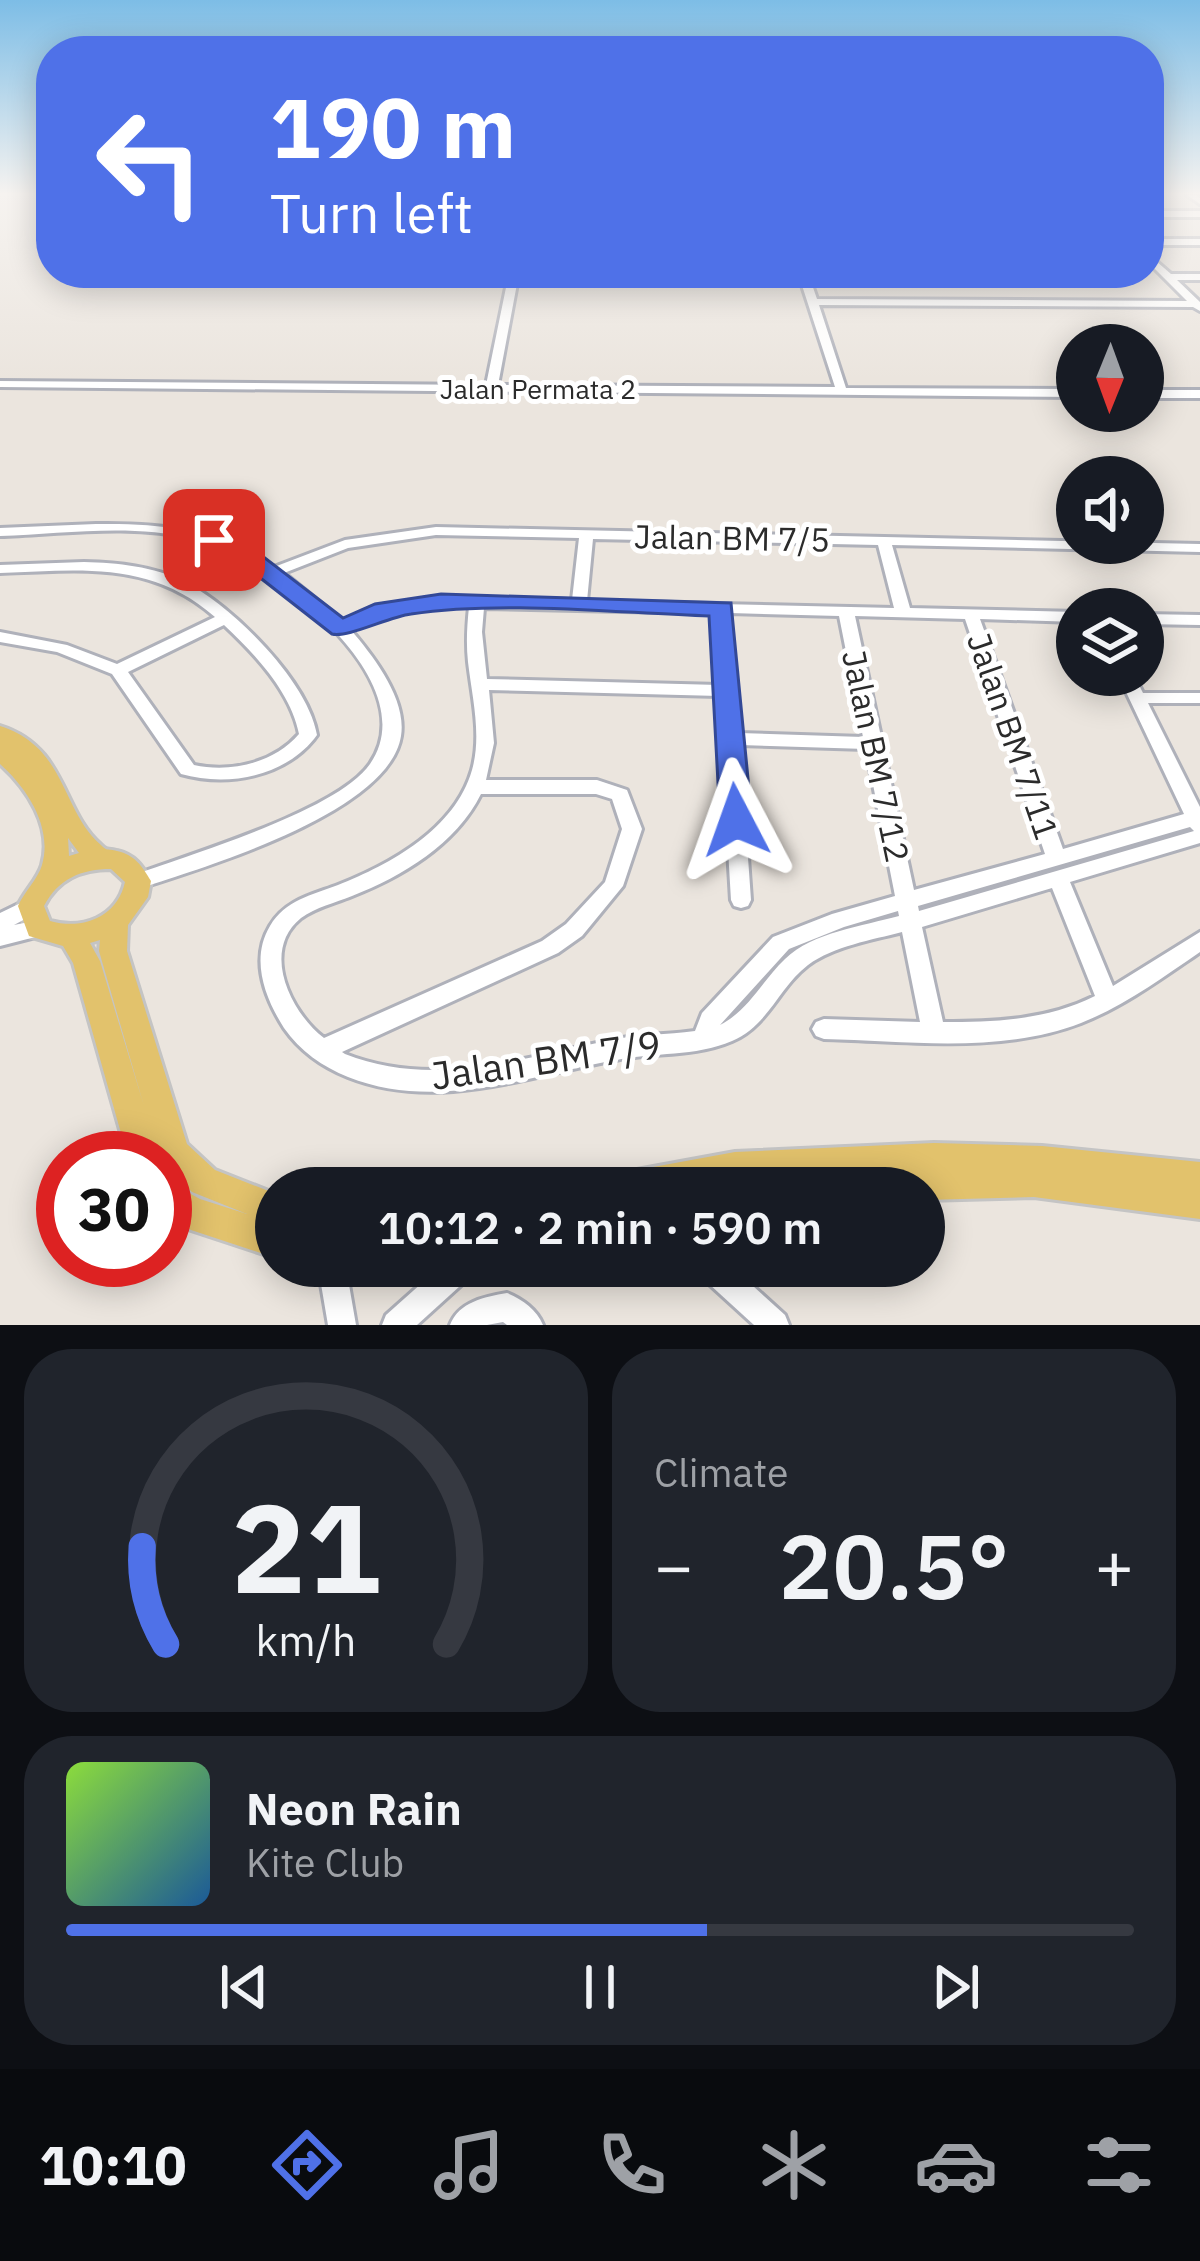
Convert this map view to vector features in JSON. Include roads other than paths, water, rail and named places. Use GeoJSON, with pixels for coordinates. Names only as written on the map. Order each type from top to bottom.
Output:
{"type":"FeatureCollection","features":[{"type":"Feature","properties":{"kind":"main road"},"geometry":{"type":"LineString","coordinates":[[0,734],[47,770],[78,838],[98,858]]}},
{"type":"Feature","properties":{"kind":"main road"},"geometry":{"type":"LineString","coordinates":[[0,751],[34,782],[47,808],[60,846],[35,917],[71,936],[86,962],[136,1131]]}},
{"type":"Feature","properties":{"kind":"main road"},"geometry":{"type":"LineString","coordinates":[[53,874],[98,858],[125,864],[138,881],[133,902],[115,921],[71,936]]}},
{"type":"Feature","properties":{"kind":"main road"},"geometry":{"type":"LineString","coordinates":[[115,921],[113,951],[174,1153],[255,1219]]}},
{"type":"Feature","properties":{"kind":"main road"},"geometry":{"type":"LineString","coordinates":[[730,1167],[934,1158],[1126,1167],[1200,1178]]}},
{"type":"Feature","properties":{"kind":"main road"},"geometry":{"type":"LineString","coordinates":[[945,1180],[1034,1181],[1200,1203]]}},
{"type":"Feature","properties":{"kind":"main road"},"geometry":{"type":"LineString","coordinates":[[192,1213],[255,1228]]}},
{"type":"Feature","properties":{"kind":"street"},"geometry":{"type":"LineString","coordinates":[[1164,272],[1198,306]]}},
{"type":"Feature","properties":{"kind":"street"},"geometry":{"type":"LineString","coordinates":[[1170,278],[1200,278]]}},
{"type":"Feature","properties":{"kind":"street"},"geometry":{"type":"LineString","coordinates":[[491,389],[511,288]]}},
{"type":"Feature","properties":{"kind":"street"},"geometry":{"type":"LineString","coordinates":[[807,288],[842,392]]}},
{"type":"Feature","properties":{"kind":"street"},"geometry":{"type":"LineString","coordinates":[[812,302],[1198,306]]}},
{"type":"Feature","properties":{"kind":"street","name":"Jalan Permata 2"},"geometry":{"type":"LineString","coordinates":[[0,384],[1056,394]]}},
{"type":"Feature","properties":{"kind":"street"},"geometry":{"type":"LineString","coordinates":[[1164,394],[1200,394]]}},
{"type":"Feature","properties":{"kind":"street"},"geometry":{"type":"LineString","coordinates":[[2,534],[122,529],[194,534],[239,550],[341,629],[381,676],[395,718],[393,740],[375,771],[344,797],[313,812],[138,881]]}},
{"type":"Feature","properties":{"kind":"street","name":"Jalan BM 7/5"},"geometry":{"type":"LineString","coordinates":[[271,572],[345,544],[436,531],[1200,548]]}},
{"type":"Feature","properties":{"kind":"street"},"geometry":{"type":"LineString","coordinates":[[579,605],[586,535]]}},
{"type":"Feature","properties":{"kind":"street"},"geometry":{"type":"LineString","coordinates":[[884,542],[903,613]]}},
{"type":"Feature","properties":{"kind":"street"},"geometry":{"type":"LineString","coordinates":[[0,569],[88,565],[152,571],[196,594],[278,675],[308,724],[305,740],[294,751],[235,773],[208,776],[188,770],[118,670],[61,648],[0,638]]}},
{"type":"Feature","properties":{"kind":"street"},"geometry":{"type":"LineString","coordinates":[[341,629],[397,606],[477,602],[1056,617]]}},
{"type":"Feature","properties":{"kind":"street","name":"Jalan BM 7/9"},"geometry":{"type":"LineString","coordinates":[[477,602],[471,639],[486,728],[476,787],[448,827],[424,847],[351,889],[299,909],[283,923],[271,951],[279,999],[292,1022],[322,1050],[374,1073],[435,1081],[727,1034],[810,951],[908,911]]}},
{"type":"Feature","properties":{"kind":"street"},"geometry":{"type":"LineString","coordinates":[[722,608],[741,901]]}},
{"type":"Feature","properties":{"kind":"street","name":"Jalan BM 7/12"},"geometry":{"type":"LineString","coordinates":[[846,611],[933,1029]]}},
{"type":"Feature","properties":{"kind":"street","name":"Jalan BM 7/11"},"geometry":{"type":"LineString","coordinates":[[971,615],[1108,1000]]}},
{"type":"Feature","properties":{"kind":"street"},"geometry":{"type":"LineString","coordinates":[[118,670],[225,618]]}},
{"type":"Feature","properties":{"kind":"street"},"geometry":{"type":"LineString","coordinates":[[1164,619],[1200,620]]}},
{"type":"Feature","properties":{"kind":"street"},"geometry":{"type":"LineString","coordinates":[[481,685],[728,691]]}},
{"type":"Feature","properties":{"kind":"street"},"geometry":{"type":"LineString","coordinates":[[908,911],[1199,825],[1138,698],[1200,698]]}},
{"type":"Feature","properties":{"kind":"street"},"geometry":{"type":"LineString","coordinates":[[730,739],[873,743]]}},
{"type":"Feature","properties":{"kind":"street"},"geometry":{"type":"LineString","coordinates":[[322,1050],[550,946],[594,911],[614,886],[632,830],[620,795],[597,787],[476,787]]}},
{"type":"Feature","properties":{"kind":"street"},"geometry":{"type":"LineString","coordinates":[[0,923],[35,917]]}},
{"type":"Feature","properties":{"kind":"street"},"geometry":{"type":"LineString","coordinates":[[0,937],[35,917]]}},
{"type":"Feature","properties":{"kind":"street"},"geometry":{"type":"LineString","coordinates":[[824,1029],[1040,1024],[1108,1000],[1200,941]]}},
{"type":"Feature","properties":{"kind":"street"},"geometry":{"type":"LineString","coordinates":[[335,1287],[342,1325]]}},
{"type":"Feature","properties":{"kind":"street"},"geometry":{"type":"LineString","coordinates":[[396,1325],[438,1287]]}},
{"type":"Feature","properties":{"kind":"street"},"geometry":{"type":"LineString","coordinates":[[734,1287],[776,1325]]}},
{"type":"Feature","properties":{"kind":"street"},"geometry":{"type":"LineString","coordinates":[[464,1325],[483,1311],[506,1307],[529,1325]]}}]}
